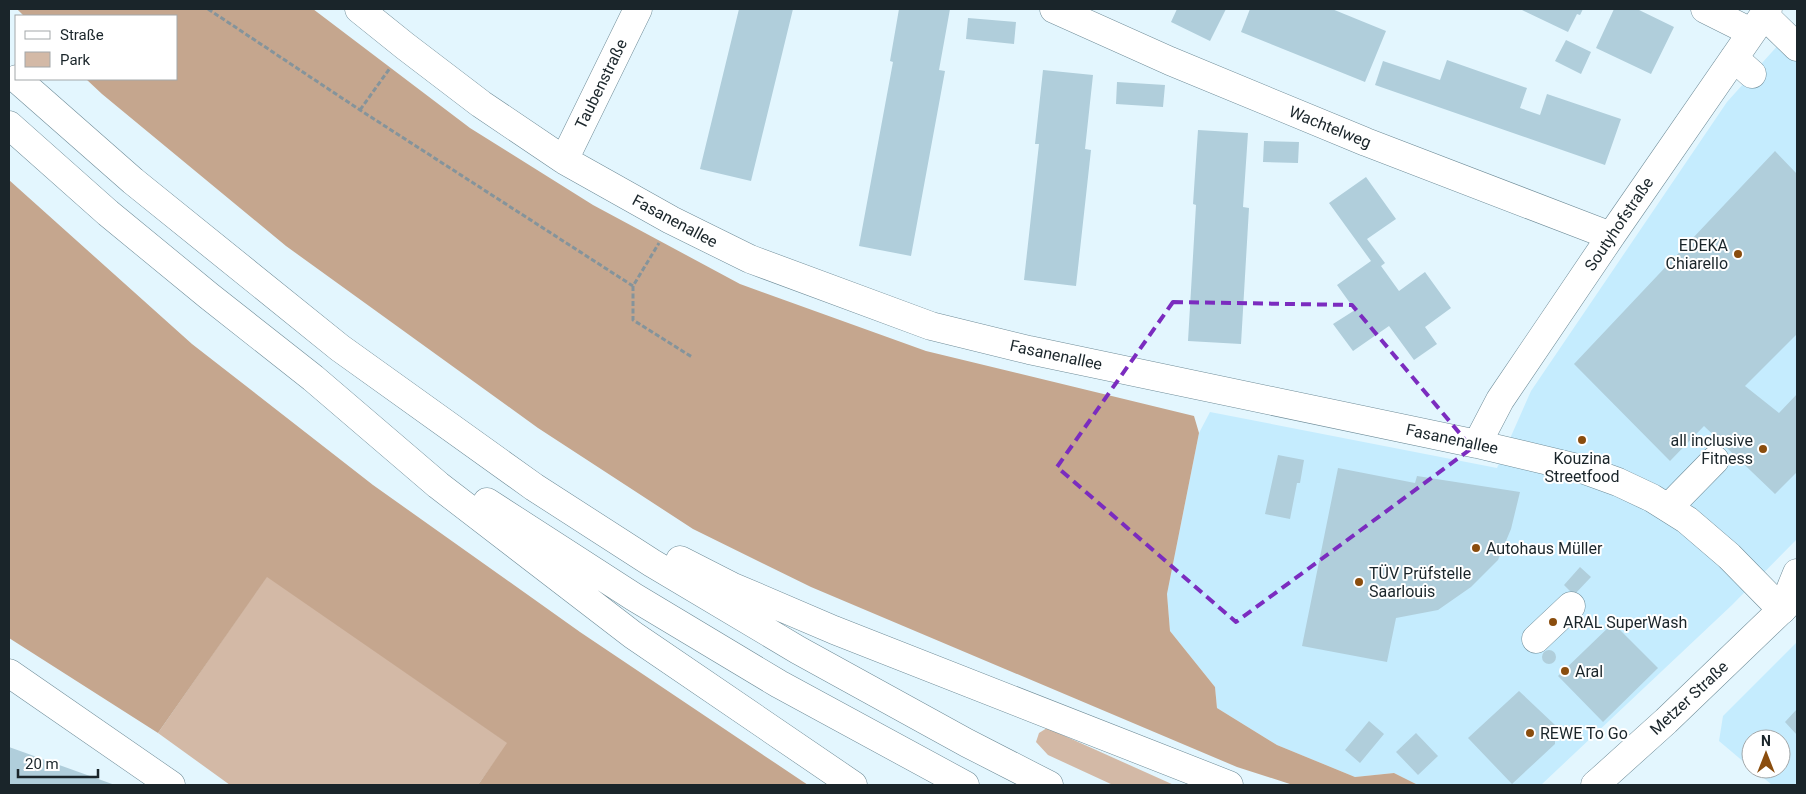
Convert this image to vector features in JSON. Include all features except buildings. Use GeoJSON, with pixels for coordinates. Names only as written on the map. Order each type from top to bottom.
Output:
{"type":"FeatureCollection","features":[{"type":"Feature","properties":{"kind":"main road","name":"Fasanenallee"},"geometry":{"type":"LineString","coordinates":[[359,9],[481,104],[564,160],[671,220],[750,259],[931,326],[1039,352],[1477,444],[1582,469],[1644,494],[1687,520],[1729,556],[1790,602]]}},
{"type":"Feature","properties":{"kind":"main road","name":"Taubenstraße"},"geometry":{"type":"LineString","coordinates":[[564,160],[638,9]]}},
{"type":"Feature","properties":{"kind":"main road","name":"Wachtelweg"},"geometry":{"type":"LineString","coordinates":[[1054,9],[1366,142],[1611,236]]}},
{"type":"Feature","properties":{"kind":"main road"},"geometry":{"type":"LineString","coordinates":[[1705,9],[1761,18],[1797,47]]}},
{"type":"Feature","properties":{"kind":"main road","name":"Soutyhofstraße"},"geometry":{"type":"LineString","coordinates":[[1477,444],[1500,400],[1611,236],[1743,66],[1761,18]]}},
{"type":"Feature","properties":{"kind":"main road"},"geometry":{"type":"LineString","coordinates":[[18,80],[133,181],[340,348],[534,487],[652,563],[798,650],[967,743],[1049,785]]}},
{"type":"Feature","properties":{"kind":"main road"},"geometry":{"type":"LineString","coordinates":[[9,125],[123,225],[312,378],[438,486],[632,636],[853,785]]}},
{"type":"Feature","properties":{"kind":"main road"},"geometry":{"type":"LineString","coordinates":[[312,378],[502,513],[634,597],[779,684],[965,785]]}},
{"type":"Feature","properties":{"kind":"main road"},"geometry":{"type":"LineString","coordinates":[[477,447],[584,511],[731,586],[844,633],[1229,785]]}},
{"type":"Feature","properties":{"kind":"main road"},"geometry":{"type":"LineString","coordinates":[[1668,508],[1715,460]]}},
{"type":"Feature","properties":{"kind":"main road","name":"Metzer Straße"},"geometry":{"type":"LineString","coordinates":[[1595,785],[1666,722],[1790,602],[1797,573]]}},
{"type":"Feature","properties":{"kind":"main road"},"geometry":{"type":"LineString","coordinates":[[1536,639],[1571,606]]}},
{"type":"Feature","properties":{"kind":"main road"},"geometry":{"type":"LineString","coordinates":[[9,674],[166,784]]}},
{"type":"Feature","properties":{"kind":"path"},"geometry":{"type":"LineString","coordinates":[[208,9],[360,110],[633,286]]}},
{"type":"Feature","properties":{"kind":"path"},"geometry":{"type":"LineString","coordinates":[[360,110],[405,46]]}},
{"type":"Feature","properties":{"kind":"path"},"geometry":{"type":"LineString","coordinates":[[671,220],[633,286],[632,320],[692,356]]}},
{"type":"Feature","properties":{"kind":"highlighted area"},"geometry":{"type":"Polygon","coordinates":[[[1173,302],[1352,305],[1472,448],[1236,622],[1057,467],[1173,302]]]}},
{"type":"Feature","properties":{"kind":"shaded area"},"geometry":{"type":"Polygon","coordinates":[[[17,9],[313,9],[470,128],[593,205],[740,284],[926,351],[1194,416],[1199,433],[1167,594],[1170,631],[1215,687],[1217,708],[1277,745],[1355,777],[1394,773],[1418,785],[1293,785],[1237,767],[811,587],[693,529],[538,428],[286,246],[87,80],[178,80],[178,15],[23,15],[17,9]]]}},
{"type":"Feature","properties":{"kind":"shaded area"},"geometry":{"type":"Polygon","coordinates":[[[1780,43],[1797,60],[1797,539],[1732,605],[1541,785],[1418,785],[1394,773],[1355,777],[1277,745],[1217,708],[1215,687],[1170,631],[1167,594],[1199,433],[1210,412],[1497,468],[1531,391],[1727,102],[1780,43]]]}},
{"type":"Feature","properties":{"kind":"shaded area"},"geometry":{"type":"Polygon","coordinates":[[[9,180],[192,344],[373,485],[580,632],[808,785],[478,785],[507,743],[267,577],[158,733],[9,638],[9,180]]]}},
{"type":"Feature","properties":{"kind":"shaded area"},"geometry":{"type":"Polygon","coordinates":[[[1797,642],[1797,785],[1772,785],[1765,779],[1791,779],[1791,729],[1741,729],[1741,760],[1719,741],[1723,716],[1797,642]]]}},
{"type":"Feature","properties":{"kind":"green space"},"geometry":{"type":"Polygon","coordinates":[[[267,576],[508,743],[478,785],[230,785],[158,733],[267,576]]]}},
{"type":"Feature","properties":{"kind":"green space"},"geometry":{"type":"Polygon","coordinates":[[[1047,728],[1174,785],[1113,785],[1048,755],[1036,742],[1039,733],[1047,728]]]}},
{"type":"Feature","properties":{"kind":"place","name":"EDEKA Chiarello"},"geometry":{"type":"Point","coordinates":[1738,254]}},
{"type":"Feature","properties":{"kind":"place","name":"Kouzina Streetfood"},"geometry":{"type":"Point","coordinates":[1582,440]}},
{"type":"Feature","properties":{"kind":"place","name":"all inclusive Fitness"},"geometry":{"type":"Point","coordinates":[1763,449]}},
{"type":"Feature","properties":{"kind":"place","name":"Autohaus Müller"},"geometry":{"type":"Point","coordinates":[1476,548]}},
{"type":"Feature","properties":{"kind":"place","name":"TÜV Prüfstelle Saarlouis"},"geometry":{"type":"Point","coordinates":[1359,582]}},
{"type":"Feature","properties":{"kind":"place","name":"ARAL SuperWash"},"geometry":{"type":"Point","coordinates":[1553,622]}},
{"type":"Feature","properties":{"kind":"place","name":"Aral"},"geometry":{"type":"Point","coordinates":[1565,671]}},
{"type":"Feature","properties":{"kind":"place","name":"REWE To Go"},"geometry":{"type":"Point","coordinates":[1530,733]}}]}
